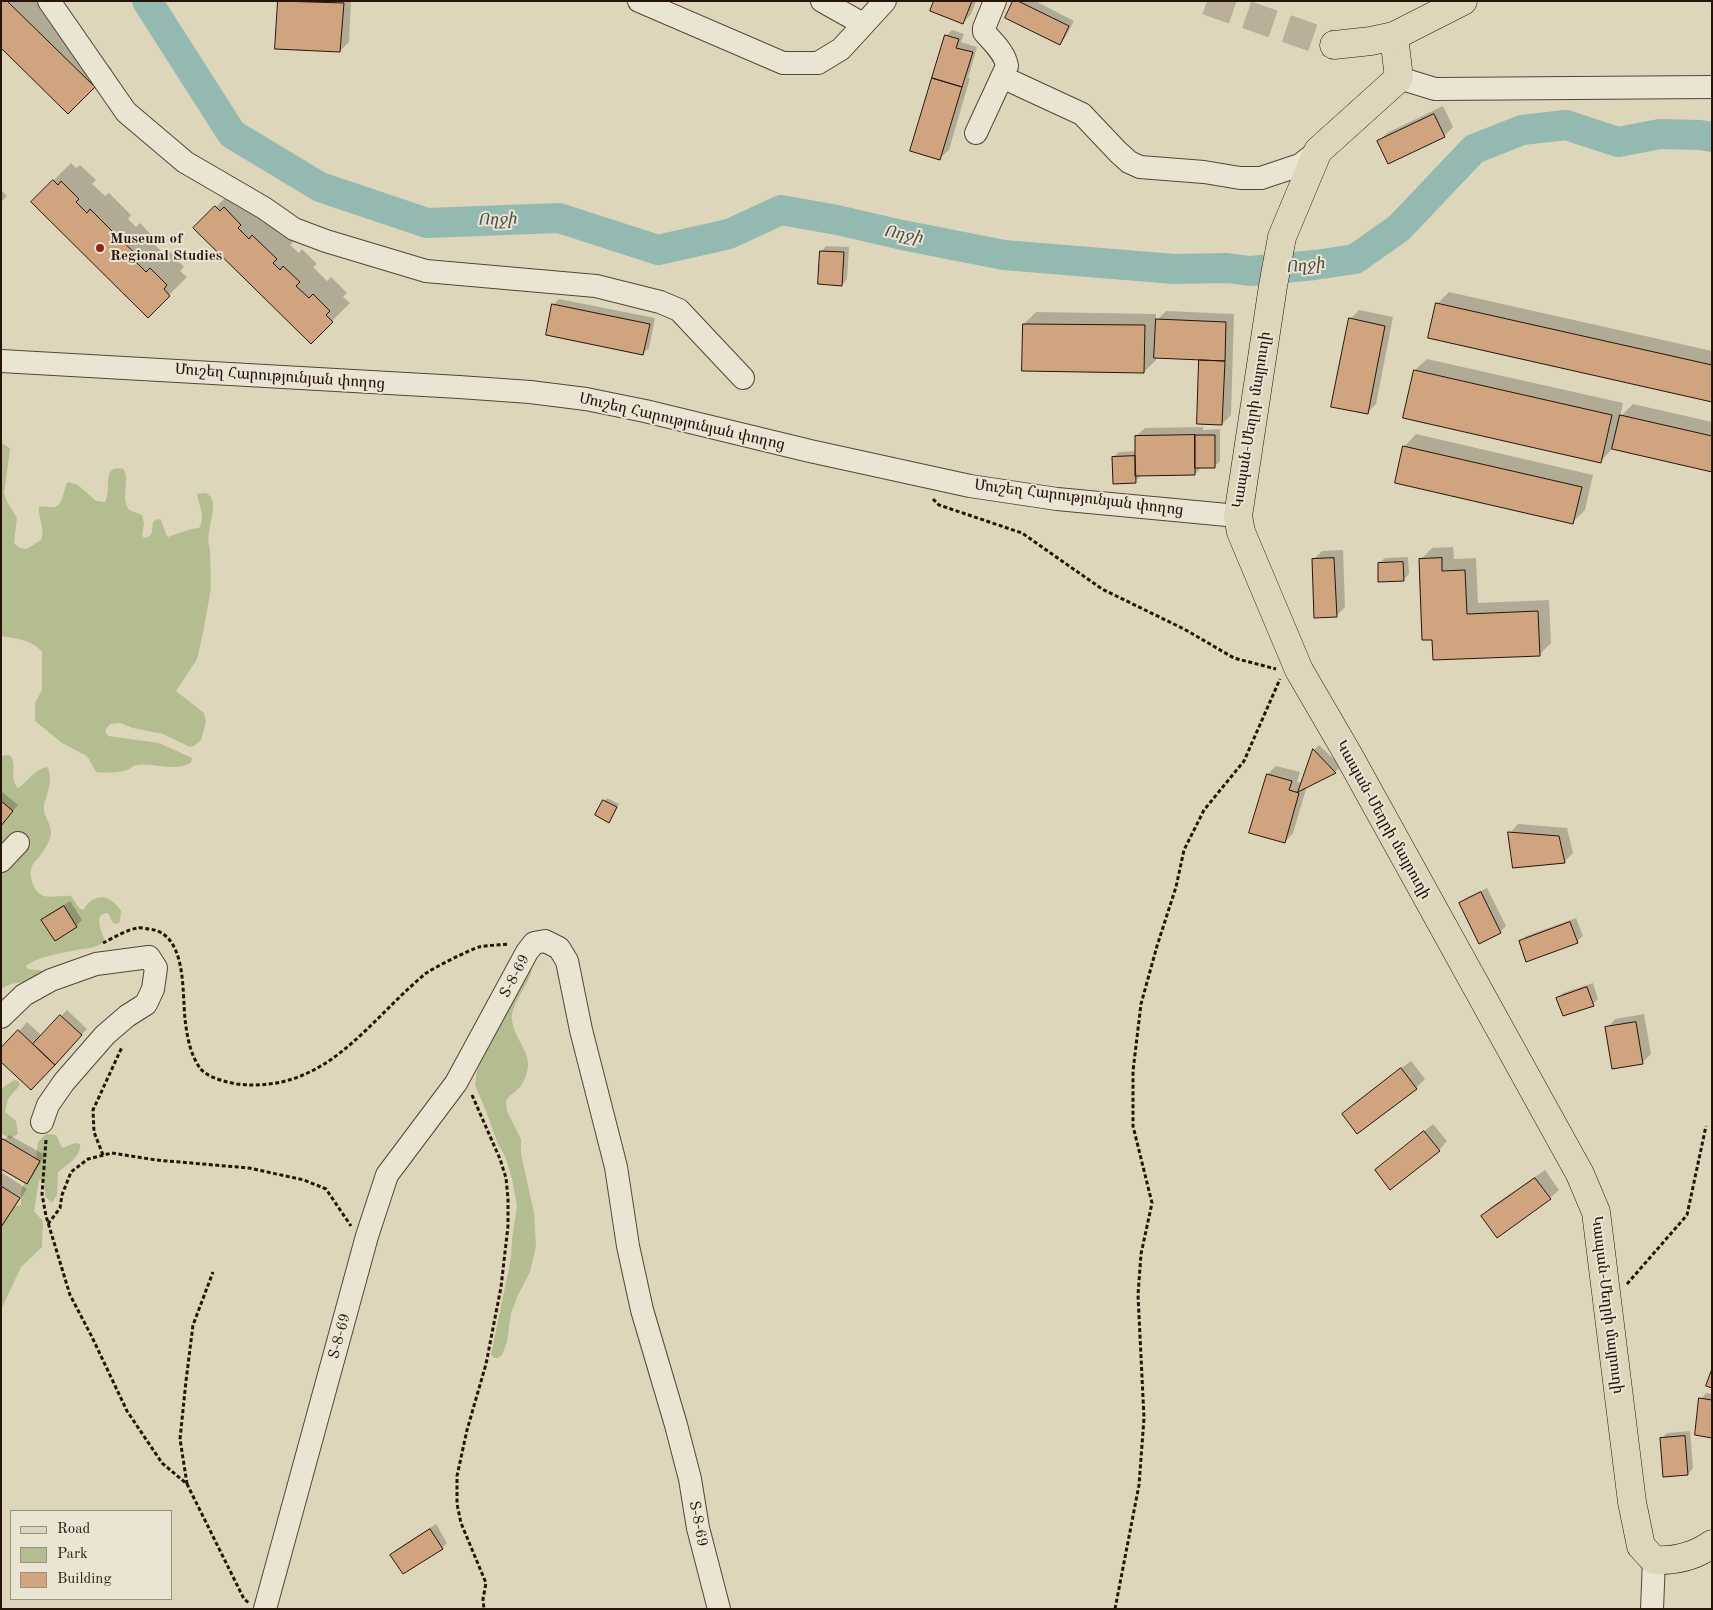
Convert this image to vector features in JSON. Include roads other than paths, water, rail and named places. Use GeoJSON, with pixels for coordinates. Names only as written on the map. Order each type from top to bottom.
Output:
{"type":"FeatureCollection","features":[{"type":"Feature","properties":{"kind":"main road"},"geometry":{"type":"LineString","coordinates":[[1334,45],[1371,41],[1394,36],[1463,1]]}},
{"type":"Feature","properties":{"kind":"main road"},"geometry":{"type":"LineString","coordinates":[[1394,36],[1399,78]]}},
{"type":"Feature","properties":{"kind":"main road","name":"Կապան-Մեղրի մայրուղի"},"geometry":{"type":"LineString","coordinates":[[1399,78],[1318,152],[1282,238],[1238,516],[1241,532],[1299,670],[1349,756],[1580,1174],[1596,1212],[1632,1502],[1641,1546],[1654,1560]]}},
{"type":"Feature","properties":{"kind":"main road"},"geometry":{"type":"LineString","coordinates":[[1654,1560],[1671,1561],[1700,1553],[1712,1544]]}},
{"type":"Feature","properties":{"kind":"street"},"geometry":{"type":"LineString","coordinates":[[49,1],[126,112],[185,162],[264,208],[294,229],[326,241],[426,271],[596,286],[660,302],[679,310],[743,378]]}},
{"type":"Feature","properties":{"kind":"street"},"geometry":{"type":"LineString","coordinates":[[639,1],[783,63],[818,63],[841,48],[885,1]]}},
{"type":"Feature","properties":{"kind":"street"},"geometry":{"type":"LineString","coordinates":[[822,1],[863,24]]}},
{"type":"Feature","properties":{"kind":"street"},"geometry":{"type":"LineString","coordinates":[[976,133],[1007,66],[1002,53],[984,32],[995,1]]}},
{"type":"Feature","properties":{"kind":"street"},"geometry":{"type":"LineString","coordinates":[[1002,77],[1082,114],[1118,152],[1129,162],[1140,167],[1204,172],[1240,178],[1261,178],[1300,165],[1318,152]]}},
{"type":"Feature","properties":{"kind":"street"},"geometry":{"type":"LineString","coordinates":[[1399,78],[1435,89],[1712,87]]}},
{"type":"Feature","properties":{"kind":"street","name":"Մուշեղ Հարությունյան փողոց"},"geometry":{"type":"LineString","coordinates":[[1,361],[195,371],[539,393],[586,399],[645,411],[909,474],[970,486],[1058,499],[1238,516]]}},
{"type":"Feature","properties":{"kind":"street"},"geometry":{"type":"LineString","coordinates":[[1,861],[18,843]]}},
{"type":"Feature","properties":{"kind":"street","name":"Տ-8-69"},"geometry":{"type":"LineString","coordinates":[[258,1606],[387,1175],[456,1083],[527,952],[534,943],[545,941],[559,948],[567,961],[616,1166],[628,1246],[642,1310],[690,1479],[698,1528],[719,1609]]}},
{"type":"Feature","properties":{"kind":"street"},"geometry":{"type":"LineString","coordinates":[[1,1017],[24,995],[51,980],[96,964],[149,957],[156,968],[153,989],[146,1004],[127,1016],[105,1035],[64,1082],[48,1105],[42,1122]]}},
{"type":"Feature","properties":{"kind":"street"},"geometry":{"type":"LineString","coordinates":[[1652,1609],[1654,1560]]}},
{"type":"Feature","properties":{"kind":"waterway","name":"Ողջի"},"geometry":{"type":"LineString","coordinates":[[147,1],[232,134],[320,187],[427,223],[559,218],[658,250],[729,234],[781,210],[1004,255],[1174,269],[1227,268],[1250,271],[1315,265],[1355,259],[1399,228],[1474,149],[1522,130],[1566,125],[1618,142],[1660,134],[1712,137]]}},
{"type":"Feature","properties":{"kind":"tunnel"},"geometry":{"type":"LineString","coordinates":[[1207,1],[1334,45]]}},
{"type":"Feature","properties":{"kind":"place","name":"Museum of Regional Studies"},"geometry":{"type":"Point","coordinates":[100,248]}}]}
